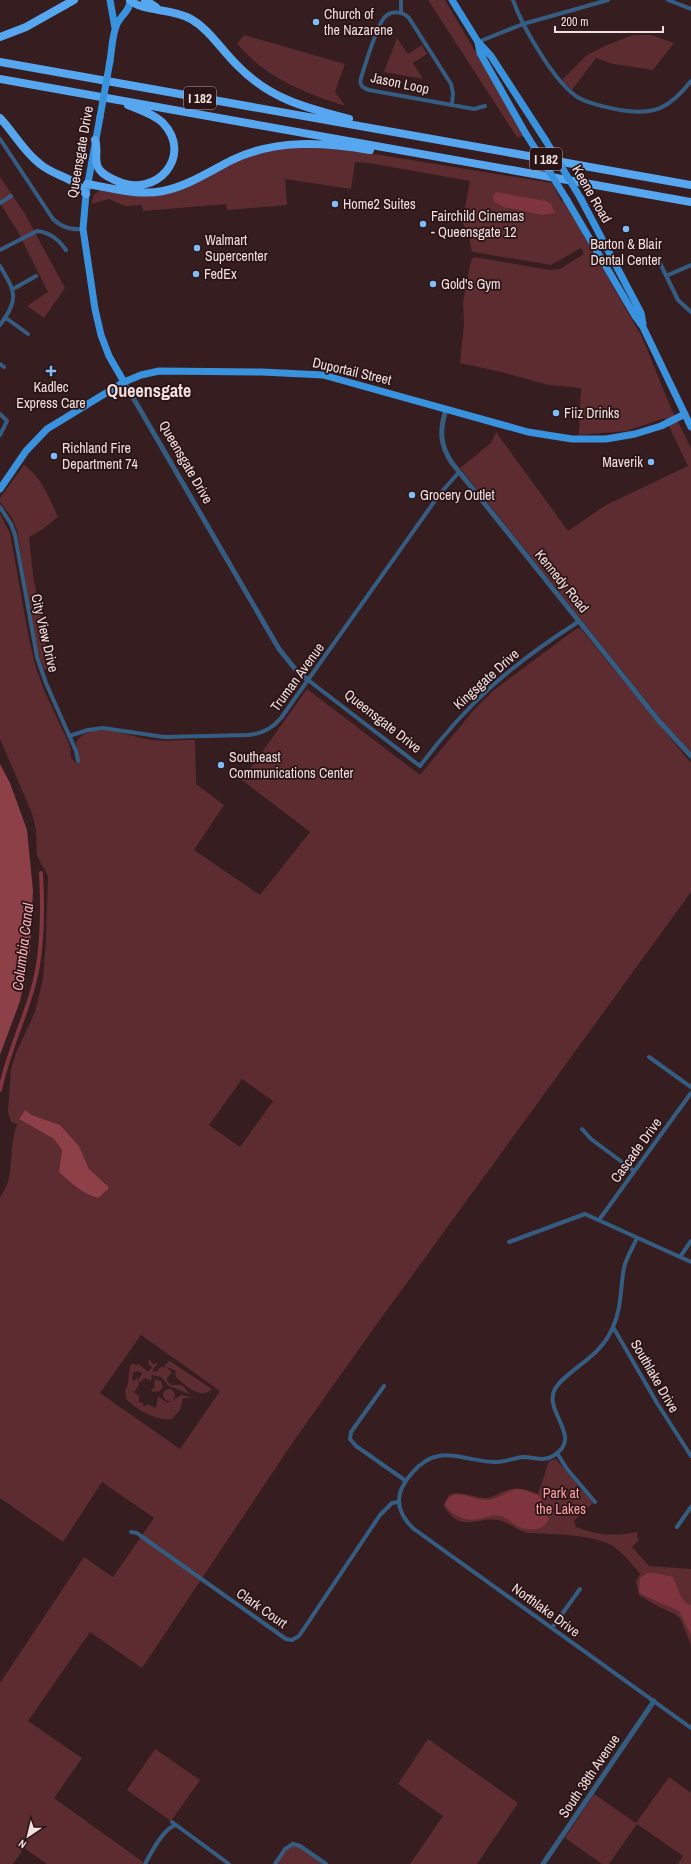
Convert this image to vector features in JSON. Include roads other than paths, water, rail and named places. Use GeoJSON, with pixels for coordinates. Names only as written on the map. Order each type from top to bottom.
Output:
{"type":"FeatureCollection","features":[{"type":"Feature","properties":{"kind":"highway"},"geometry":{"type":"LineString","coordinates":[[0,37],[26,27],[74,0]]}},
{"type":"Feature","properties":{"kind":"highway"},"geometry":{"type":"LineString","coordinates":[[130,0],[139,6],[181,14],[197,23],[210,35],[245,74],[277,96],[312,110],[400,133]]}},
{"type":"Feature","properties":{"kind":"highway"},"geometry":{"type":"LineString","coordinates":[[145,0],[161,9]]}},
{"type":"Feature","properties":{"kind":"highway","name":"I 182"},"geometry":{"type":"LineString","coordinates":[[0,62],[691,185]]}},
{"type":"Feature","properties":{"kind":"highway","name":"I 182"},"geometry":{"type":"LineString","coordinates":[[0,79],[691,202]]}},
{"type":"Feature","properties":{"kind":"highway"},"geometry":{"type":"LineString","coordinates":[[83,93],[126,105],[147,113],[159,120],[167,129],[172,140],[173,158],[167,170],[156,181],[142,186],[126,185],[109,178],[100,170],[97,164],[98,145],[96,140]]}},
{"type":"Feature","properties":{"kind":"highway"},"geometry":{"type":"LineString","coordinates":[[0,118],[38,162],[53,173],[75,181],[86,194]]}},
{"type":"Feature","properties":{"kind":"highway"},"geometry":{"type":"LineString","coordinates":[[87,184],[138,192],[162,191],[186,184],[247,154],[268,147],[298,143],[361,148],[428,159],[446,158]]}},
{"type":"Feature","properties":{"kind":"main road"},"geometry":{"type":"LineString","coordinates":[[110,0],[115,28]]}},
{"type":"Feature","properties":{"kind":"main road"},"geometry":{"type":"LineString","coordinates":[[115,28],[121,17],[129,9],[130,0]]}},
{"type":"Feature","properties":{"kind":"main road","name":"Keene Road"},"geometry":{"type":"LineString","coordinates":[[452,0],[478,42],[491,56],[546,141],[581,199],[641,313],[643,327]]}},
{"type":"Feature","properties":{"kind":"main road","name":"Queensgate Drive"},"geometry":{"type":"LineString","coordinates":[[115,28],[87,184],[83,228],[94,305],[101,335],[124,382]]}},
{"type":"Feature","properties":{"kind":"main road","name":"Keene Road"},"geometry":{"type":"LineString","coordinates":[[478,42],[483,59],[526,134],[643,327],[688,413],[691,427]]}},
{"type":"Feature","properties":{"kind":"main road"},"geometry":{"type":"LineString","coordinates":[[587,234],[591,235],[602,251],[605,253],[610,252]]}},
{"type":"Feature","properties":{"kind":"main road","name":"Duportail Street"},"geometry":{"type":"LineString","coordinates":[[0,489],[26,452],[47,428],[124,382],[141,375],[160,371],[310,374],[334,377],[528,432],[560,438],[584,440],[608,439],[636,434],[661,426],[688,413]]}},
{"type":"Feature","properties":{"kind":"street"},"geometry":{"type":"LineString","coordinates":[[401,0],[401,12]]}},
{"type":"Feature","properties":{"kind":"street"},"geometry":{"type":"LineString","coordinates":[[513,0],[523,24],[562,84],[575,95],[590,103],[630,112],[650,111],[662,108],[673,101],[691,81]]}},
{"type":"Feature","properties":{"kind":"street"},"geometry":{"type":"LineString","coordinates":[[478,42],[523,24],[608,0]]}},
{"type":"Feature","properties":{"kind":"street"},"geometry":{"type":"LineString","coordinates":[[668,0],[691,9]]}},
{"type":"Feature","properties":{"kind":"street","name":"Jason Loop"},"geometry":{"type":"LineString","coordinates":[[452,105],[453,93],[448,80],[409,18],[401,12],[393,12],[386,16],[382,21],[361,78],[361,85],[369,90],[452,105],[476,109],[485,106]]}},
{"type":"Feature","properties":{"kind":"street"},"geometry":{"type":"LineString","coordinates":[[0,139],[53,219],[59,224],[71,228],[83,228]]}},
{"type":"Feature","properties":{"kind":"street"},"geometry":{"type":"LineString","coordinates":[[0,203],[11,196]]}},
{"type":"Feature","properties":{"kind":"street"},"geometry":{"type":"LineString","coordinates":[[0,250],[37,231],[46,233],[56,239],[66,250]]}},
{"type":"Feature","properties":{"kind":"street"},"geometry":{"type":"LineString","coordinates":[[658,259],[678,300],[691,312]]}},
{"type":"Feature","properties":{"kind":"street"},"geometry":{"type":"LineString","coordinates":[[666,276],[691,265]]}},
{"type":"Feature","properties":{"kind":"street"},"geometry":{"type":"LineString","coordinates":[[0,266],[13,288],[13,305],[6,318],[0,325]]}},
{"type":"Feature","properties":{"kind":"street"},"geometry":{"type":"LineString","coordinates":[[13,288],[36,276]]}},
{"type":"Feature","properties":{"kind":"street"},"geometry":{"type":"LineString","coordinates":[[6,318],[28,334]]}},
{"type":"Feature","properties":{"kind":"street"},"geometry":{"type":"LineString","coordinates":[[0,364],[4,367]]}},
{"type":"Feature","properties":{"kind":"street","name":"Queensgate Drive"},"geometry":{"type":"LineString","coordinates":[[124,382],[279,649],[296,670],[308,680],[420,766]]}},
{"type":"Feature","properties":{"kind":"street","name":"Kennedy Road"},"geometry":{"type":"LineString","coordinates":[[446,409],[441,426],[442,443],[450,460],[578,622],[659,721],[691,756]]}},
{"type":"Feature","properties":{"kind":"street"},"geometry":{"type":"LineString","coordinates":[[0,414],[7,421],[6,426],[0,434]]}},
{"type":"Feature","properties":{"kind":"street","name":"Truman Avenue"},"geometry":{"type":"LineString","coordinates":[[69,736],[88,730],[103,728],[164,737],[258,734],[269,729],[279,721],[439,495],[459,472]]}},
{"type":"Feature","properties":{"kind":"street","name":"City View Drive"},"geometry":{"type":"LineString","coordinates":[[0,507],[11,524],[15,535],[30,625],[40,667],[76,751],[78,761]]}},
{"type":"Feature","properties":{"kind":"street","name":"Kingsgate Drive"},"geometry":{"type":"LineString","coordinates":[[420,766],[461,715],[496,681],[536,650],[578,622]]}},
{"type":"Feature","properties":{"kind":"street"},"geometry":{"type":"LineString","coordinates":[[649,1057],[691,1087]]}},
{"type":"Feature","properties":{"kind":"street","name":"Cascade Drive"},"geometry":{"type":"LineString","coordinates":[[599,1220],[691,1093]]}},
{"type":"Feature","properties":{"kind":"street"},"geometry":{"type":"LineString","coordinates":[[582,1129],[591,1139],[634,1171]]}},
{"type":"Feature","properties":{"kind":"street"},"geometry":{"type":"LineString","coordinates":[[509,1242],[585,1214],[691,1262]]}},
{"type":"Feature","properties":{"kind":"street"},"geometry":{"type":"LineString","coordinates":[[399,1502],[400,1494],[406,1481],[424,1462],[441,1455],[456,1455],[499,1462],[524,1457],[545,1459],[557,1453],[563,1446],[565,1437],[563,1425],[553,1406],[554,1391],[564,1379],[596,1352],[613,1327],[622,1300],[624,1267],[637,1238]]}},
{"type":"Feature","properties":{"kind":"street"},"geometry":{"type":"LineString","coordinates":[[680,1257],[691,1242]]}},
{"type":"Feature","properties":{"kind":"street","name":"Southlake Drive"},"geometry":{"type":"LineString","coordinates":[[613,1327],[657,1403],[691,1456]]}},
{"type":"Feature","properties":{"kind":"street"},"geometry":{"type":"LineString","coordinates":[[384,1386],[351,1432],[350,1438],[356,1446],[406,1481]]}},
{"type":"Feature","properties":{"kind":"street"},"geometry":{"type":"LineString","coordinates":[[557,1453],[567,1469],[595,1502]]}},
{"type":"Feature","properties":{"kind":"street","name":"Clark Court"},"geometry":{"type":"LineString","coordinates":[[131,1532],[137,1533],[285,1638],[292,1640],[299,1636],[380,1514],[392,1503],[399,1502]]}},
{"type":"Feature","properties":{"kind":"street","name":"Northlake Drive"},"geometry":{"type":"LineString","coordinates":[[399,1502],[404,1518],[414,1529],[691,1728]]}},
{"type":"Feature","properties":{"kind":"street"},"geometry":{"type":"LineString","coordinates":[[677,1527],[691,1507]]}},
{"type":"Feature","properties":{"kind":"street"},"geometry":{"type":"LineString","coordinates":[[552,1628],[580,1590]]}},
{"type":"Feature","properties":{"kind":"street","name":"South 38th Avenue"},"geometry":{"type":"LineString","coordinates":[[543,1864],[654,1701]]}},
{"type":"Feature","properties":{"kind":"street"},"geometry":{"type":"LineString","coordinates":[[172,1822],[229,1864]]}},
{"type":"Feature","properties":{"kind":"street"},"geometry":{"type":"LineString","coordinates":[[144,1864],[166,1831],[172,1826],[176,1826]]}},
{"type":"Feature","properties":{"kind":"street"},"geometry":{"type":"LineString","coordinates":[[275,1864],[285,1849],[294,1844],[300,1846],[326,1864]]}},
{"type":"Feature","properties":{"kind":"waterway","name":"Columbia Canal"},"geometry":{"type":"LineString","coordinates":[[0,1090],[36,977],[41,933],[41,873]]}},
{"type":"Feature","properties":{"kind":"place","name":"Church of the Nazarene"},"geometry":{"type":"Point","coordinates":[316,22]}},
{"type":"Feature","properties":{"kind":"place","name":"Home2 Suites"},"geometry":{"type":"Point","coordinates":[335,204]}},
{"type":"Feature","properties":{"kind":"place","name":"Fairchild Cinemas - Queensgate 12"},"geometry":{"type":"Point","coordinates":[423,224]}},
{"type":"Feature","properties":{"kind":"place","name":"Barton & Blair Dental Center"},"geometry":{"type":"Point","coordinates":[626,229]}},
{"type":"Feature","properties":{"kind":"place","name":"Walmart Supercenter"},"geometry":{"type":"Point","coordinates":[197,248]}},
{"type":"Feature","properties":{"kind":"place","name":"FedEx"},"geometry":{"type":"Point","coordinates":[196,274]}},
{"type":"Feature","properties":{"kind":"place","name":"Gold's Gym"},"geometry":{"type":"Point","coordinates":[433,284]}},
{"type":"Feature","properties":{"kind":"place","name":"Kadlec Express Care"},"geometry":{"type":"Point","coordinates":[51,371]}},
{"type":"Feature","properties":{"kind":"place","name":"Fiiz Drinks"},"geometry":{"type":"Point","coordinates":[556,413]}},
{"type":"Feature","properties":{"kind":"place","name":"Richland Fire Department 74"},"geometry":{"type":"Point","coordinates":[54,456]}},
{"type":"Feature","properties":{"kind":"place","name":"Maverik"},"geometry":{"type":"Point","coordinates":[651,462]}},
{"type":"Feature","properties":{"kind":"place","name":"Grocery Outlet"},"geometry":{"type":"Point","coordinates":[412,495]}},
{"type":"Feature","properties":{"kind":"place","name":"Southeast Communications Center"},"geometry":{"type":"Point","coordinates":[221,765]}},
{"type":"Feature","properties":{"kind":"district","name":"Queensgate"},"geometry":{"type":"Point","coordinates":[149,391]}},
{"type":"Feature","properties":{"kind":"park label","name":"Park at the Lakes"},"geometry":{"type":"Point","coordinates":[561,1502]}}]}
